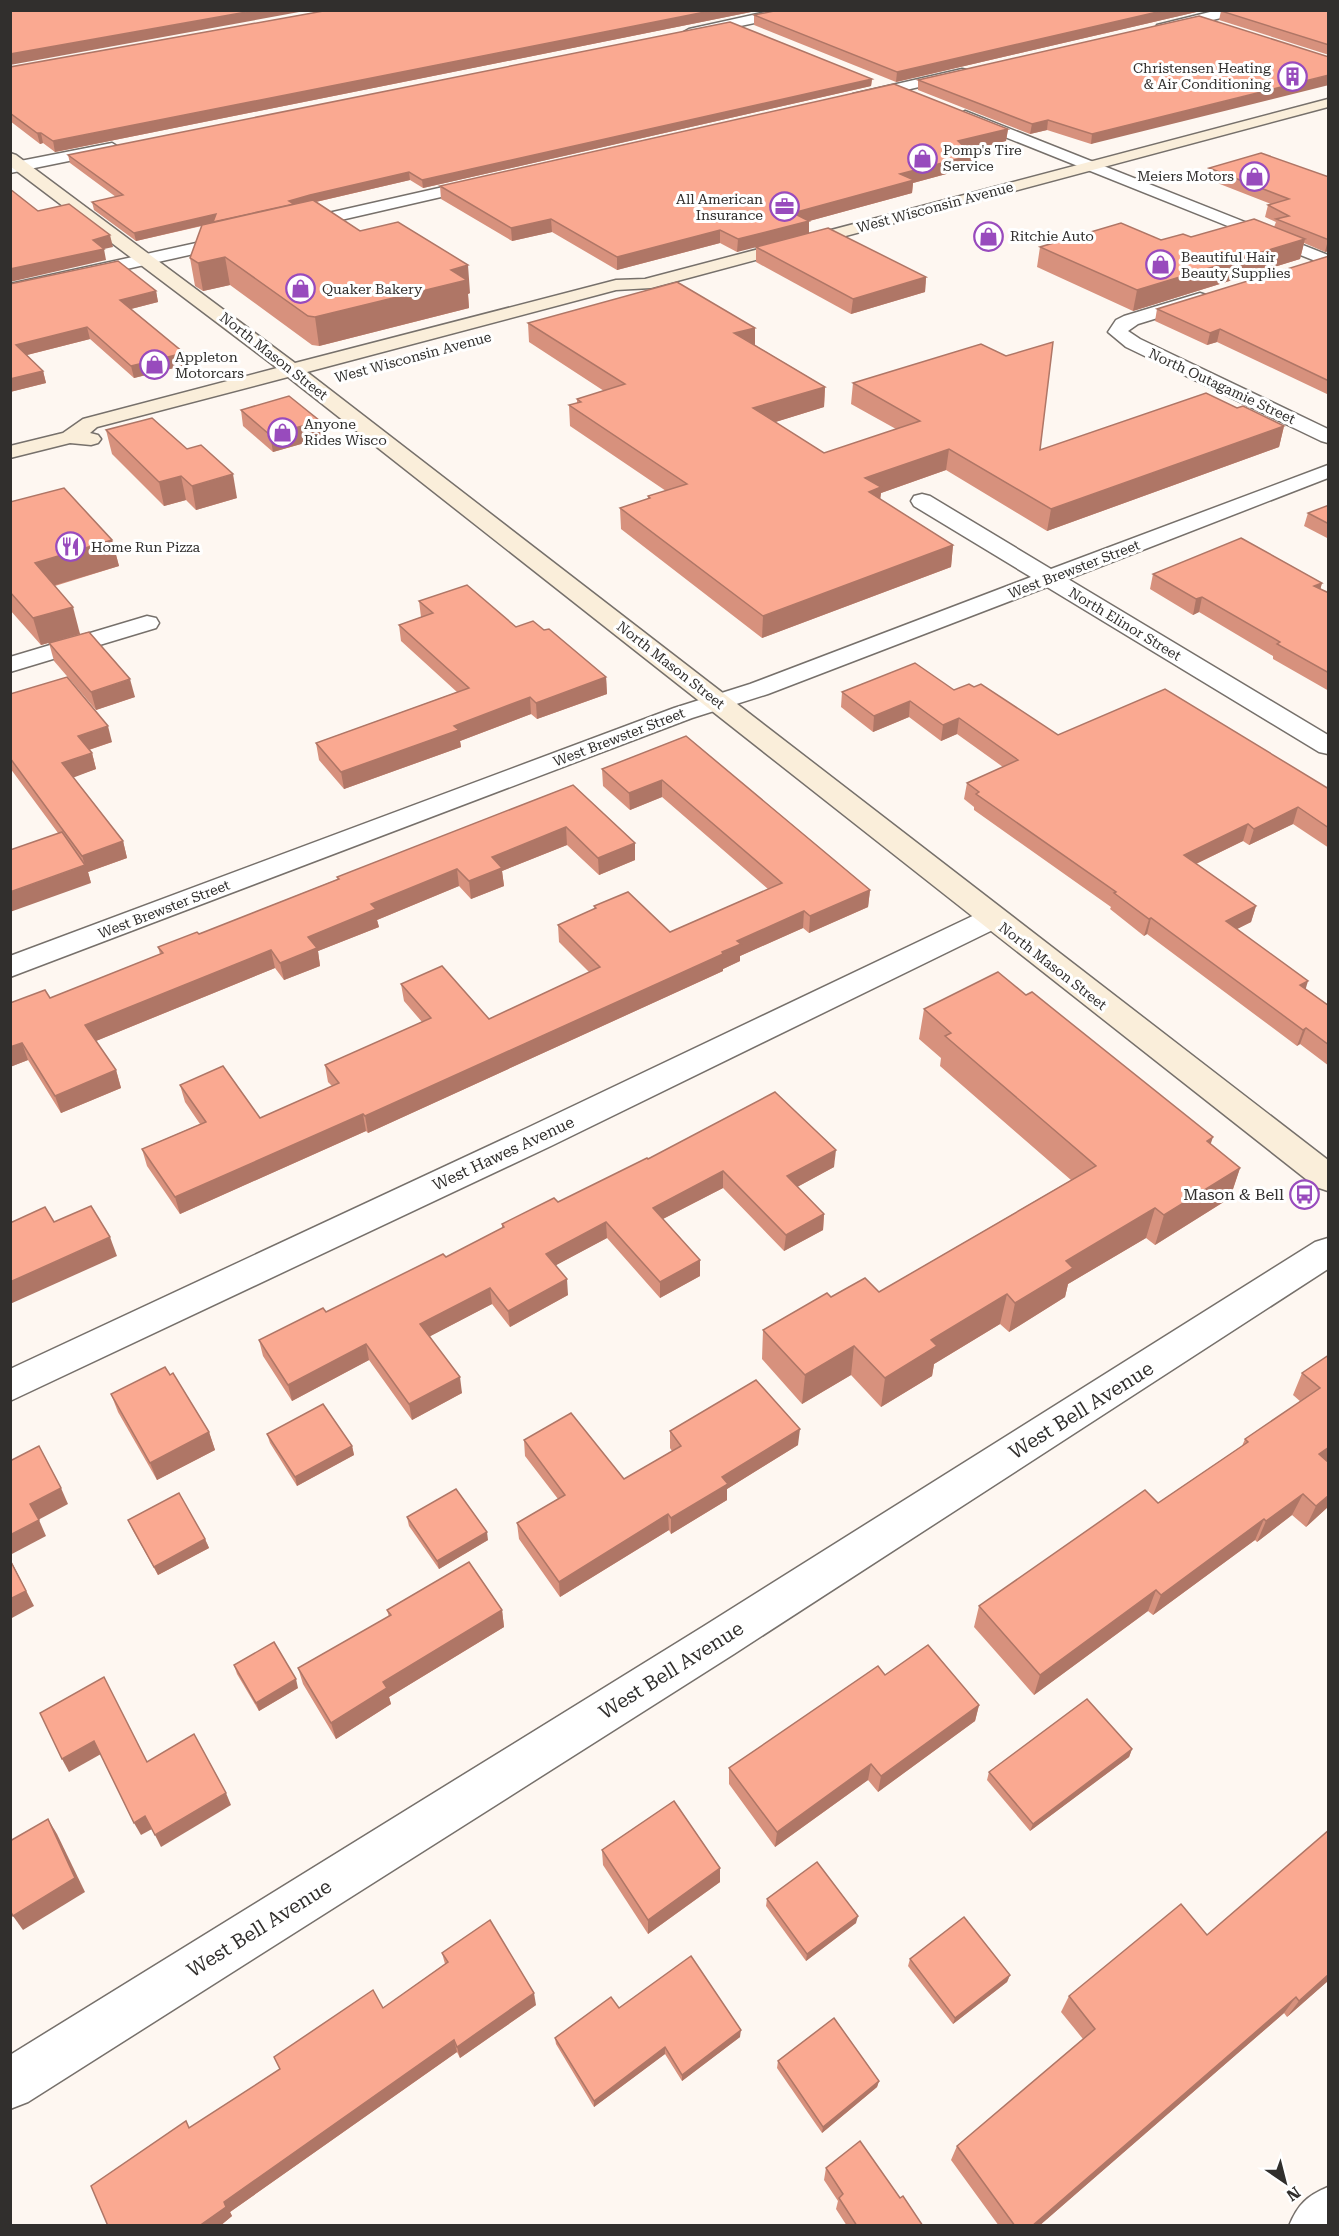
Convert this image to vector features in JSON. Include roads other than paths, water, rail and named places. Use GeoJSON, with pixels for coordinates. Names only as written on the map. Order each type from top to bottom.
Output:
{"type":"FeatureCollection","features":[{"type":"Feature","properties":{"kind":"main road","name":"West Wisconsin Avenue"},"geometry":{"type":"LineString","coordinates":[[312,378],[346,366],[533,315],[574,296],[616,285],[645,284],[1329,103]]}},
{"type":"Feature","properties":{"kind":"main road","name":"North Mason Street"},"geometry":{"type":"LineString","coordinates":[[14,164],[312,378],[718,702],[1329,1178]]}},
{"type":"Feature","properties":{"kind":"main road","name":"West Wisconsin Avenue"},"geometry":{"type":"LineString","coordinates":[[408,359],[633,298],[645,284]]}},
{"type":"Feature","properties":{"kind":"main road"},"geometry":{"type":"LineString","coordinates":[[195,416],[312,378]]}},
{"type":"Feature","properties":{"kind":"main road"},"geometry":{"type":"LineString","coordinates":[[70,437],[90,423],[312,378]]}},
{"type":"Feature","properties":{"kind":"main road"},"geometry":{"type":"LineString","coordinates":[[10,452],[70,437],[105,440],[125,425],[274,384],[312,378]]}},
{"type":"Feature","properties":{"kind":"street"},"geometry":{"type":"LineString","coordinates":[[670,36],[798,10]]}},
{"type":"Feature","properties":{"kind":"street"},"geometry":{"type":"LineString","coordinates":[[1170,10],[1225,28]]}},
{"type":"Feature","properties":{"kind":"street"},"geometry":{"type":"LineString","coordinates":[[1150,30],[1238,10]]}},
{"type":"Feature","properties":{"kind":"street"},"geometry":{"type":"LineString","coordinates":[[709,15],[756,33]]}},
{"type":"Feature","properties":{"kind":"street"},"geometry":{"type":"LineString","coordinates":[[843,100],[981,69]]}},
{"type":"Feature","properties":{"kind":"street"},"geometry":{"type":"LineString","coordinates":[[872,79],[921,99]]}},
{"type":"Feature","properties":{"kind":"street"},"geometry":{"type":"LineString","coordinates":[[952,111],[1327,259]]}},
{"type":"Feature","properties":{"kind":"street"},"geometry":{"type":"LineString","coordinates":[[14,164],[127,145]]}},
{"type":"Feature","properties":{"kind":"street"},"geometry":{"type":"LineString","coordinates":[[279,229],[493,181]]}},
{"type":"Feature","properties":{"kind":"street"},"geometry":{"type":"LineString","coordinates":[[10,291],[257,234]]}},
{"type":"Feature","properties":{"kind":"street"},"geometry":{"type":"LineString","coordinates":[[1302,266],[1327,259]]}},
{"type":"Feature","properties":{"kind":"street","name":"North Outagamie Street"},"geometry":{"type":"LineString","coordinates":[[1212,295],[1131,320],[1123,324],[1117,332],[1132,343],[1329,437]]}},
{"type":"Feature","properties":{"kind":"street","name":"West Brewster Street"},"geometry":{"type":"LineString","coordinates":[[10,967],[718,702],[759,689],[1329,471]]}},
{"type":"Feature","properties":{"kind":"street","name":"North Elinor Street"},"geometry":{"type":"LineString","coordinates":[[922,501],[1048,579],[1329,746]]}},
{"type":"Feature","properties":{"kind":"street"},"geometry":{"type":"LineString","coordinates":[[10,665],[147,623]]}},
{"type":"Feature","properties":{"kind":"street","name":"West Hawes Avenue"},"geometry":{"type":"LineString","coordinates":[[10,1386],[538,1137],[993,918]]}},
{"type":"Feature","properties":{"kind":"street","name":"West Bell Avenue"},"geometry":{"type":"LineString","coordinates":[[10,2084],[729,1633],[1329,1252]]}},
{"type":"Feature","properties":{"kind":"street"},"geometry":{"type":"LineString","coordinates":[[1315,2226],[1329,2213]]}},
{"type":"Feature","properties":{"kind":"place","name":"Christensen Heating & Air Conditioning"},"geometry":{"type":"Point","coordinates":[1292,76]}},
{"type":"Feature","properties":{"kind":"place","name":"Pomp's Tire Service"},"geometry":{"type":"Point","coordinates":[922,158]}},
{"type":"Feature","properties":{"kind":"place","name":"Meiers Motors"},"geometry":{"type":"Point","coordinates":[1255,176]}},
{"type":"Feature","properties":{"kind":"place","name":"All American Insurance"},"geometry":{"type":"Point","coordinates":[784,207]}},
{"type":"Feature","properties":{"kind":"place","name":"Ritchie Auto"},"geometry":{"type":"Point","coordinates":[989,236]}},
{"type":"Feature","properties":{"kind":"place","name":"Beautiful Hair Beauty Supplies"},"geometry":{"type":"Point","coordinates":[1160,265]}},
{"type":"Feature","properties":{"kind":"place","name":"Quaker Bakery"},"geometry":{"type":"Point","coordinates":[301,289]}},
{"type":"Feature","properties":{"kind":"place","name":"Appleton Motorcars"},"geometry":{"type":"Point","coordinates":[154,365]}},
{"type":"Feature","properties":{"kind":"place","name":"Anyone Rides Wisco"},"geometry":{"type":"Point","coordinates":[283,432]}},
{"type":"Feature","properties":{"kind":"place","name":"Home Run Pizza"},"geometry":{"type":"Point","coordinates":[70,547]}},
{"type":"Feature","properties":{"kind":"place","name":"Mason & Bell"},"geometry":{"type":"Point","coordinates":[1305,1194]}}]}
